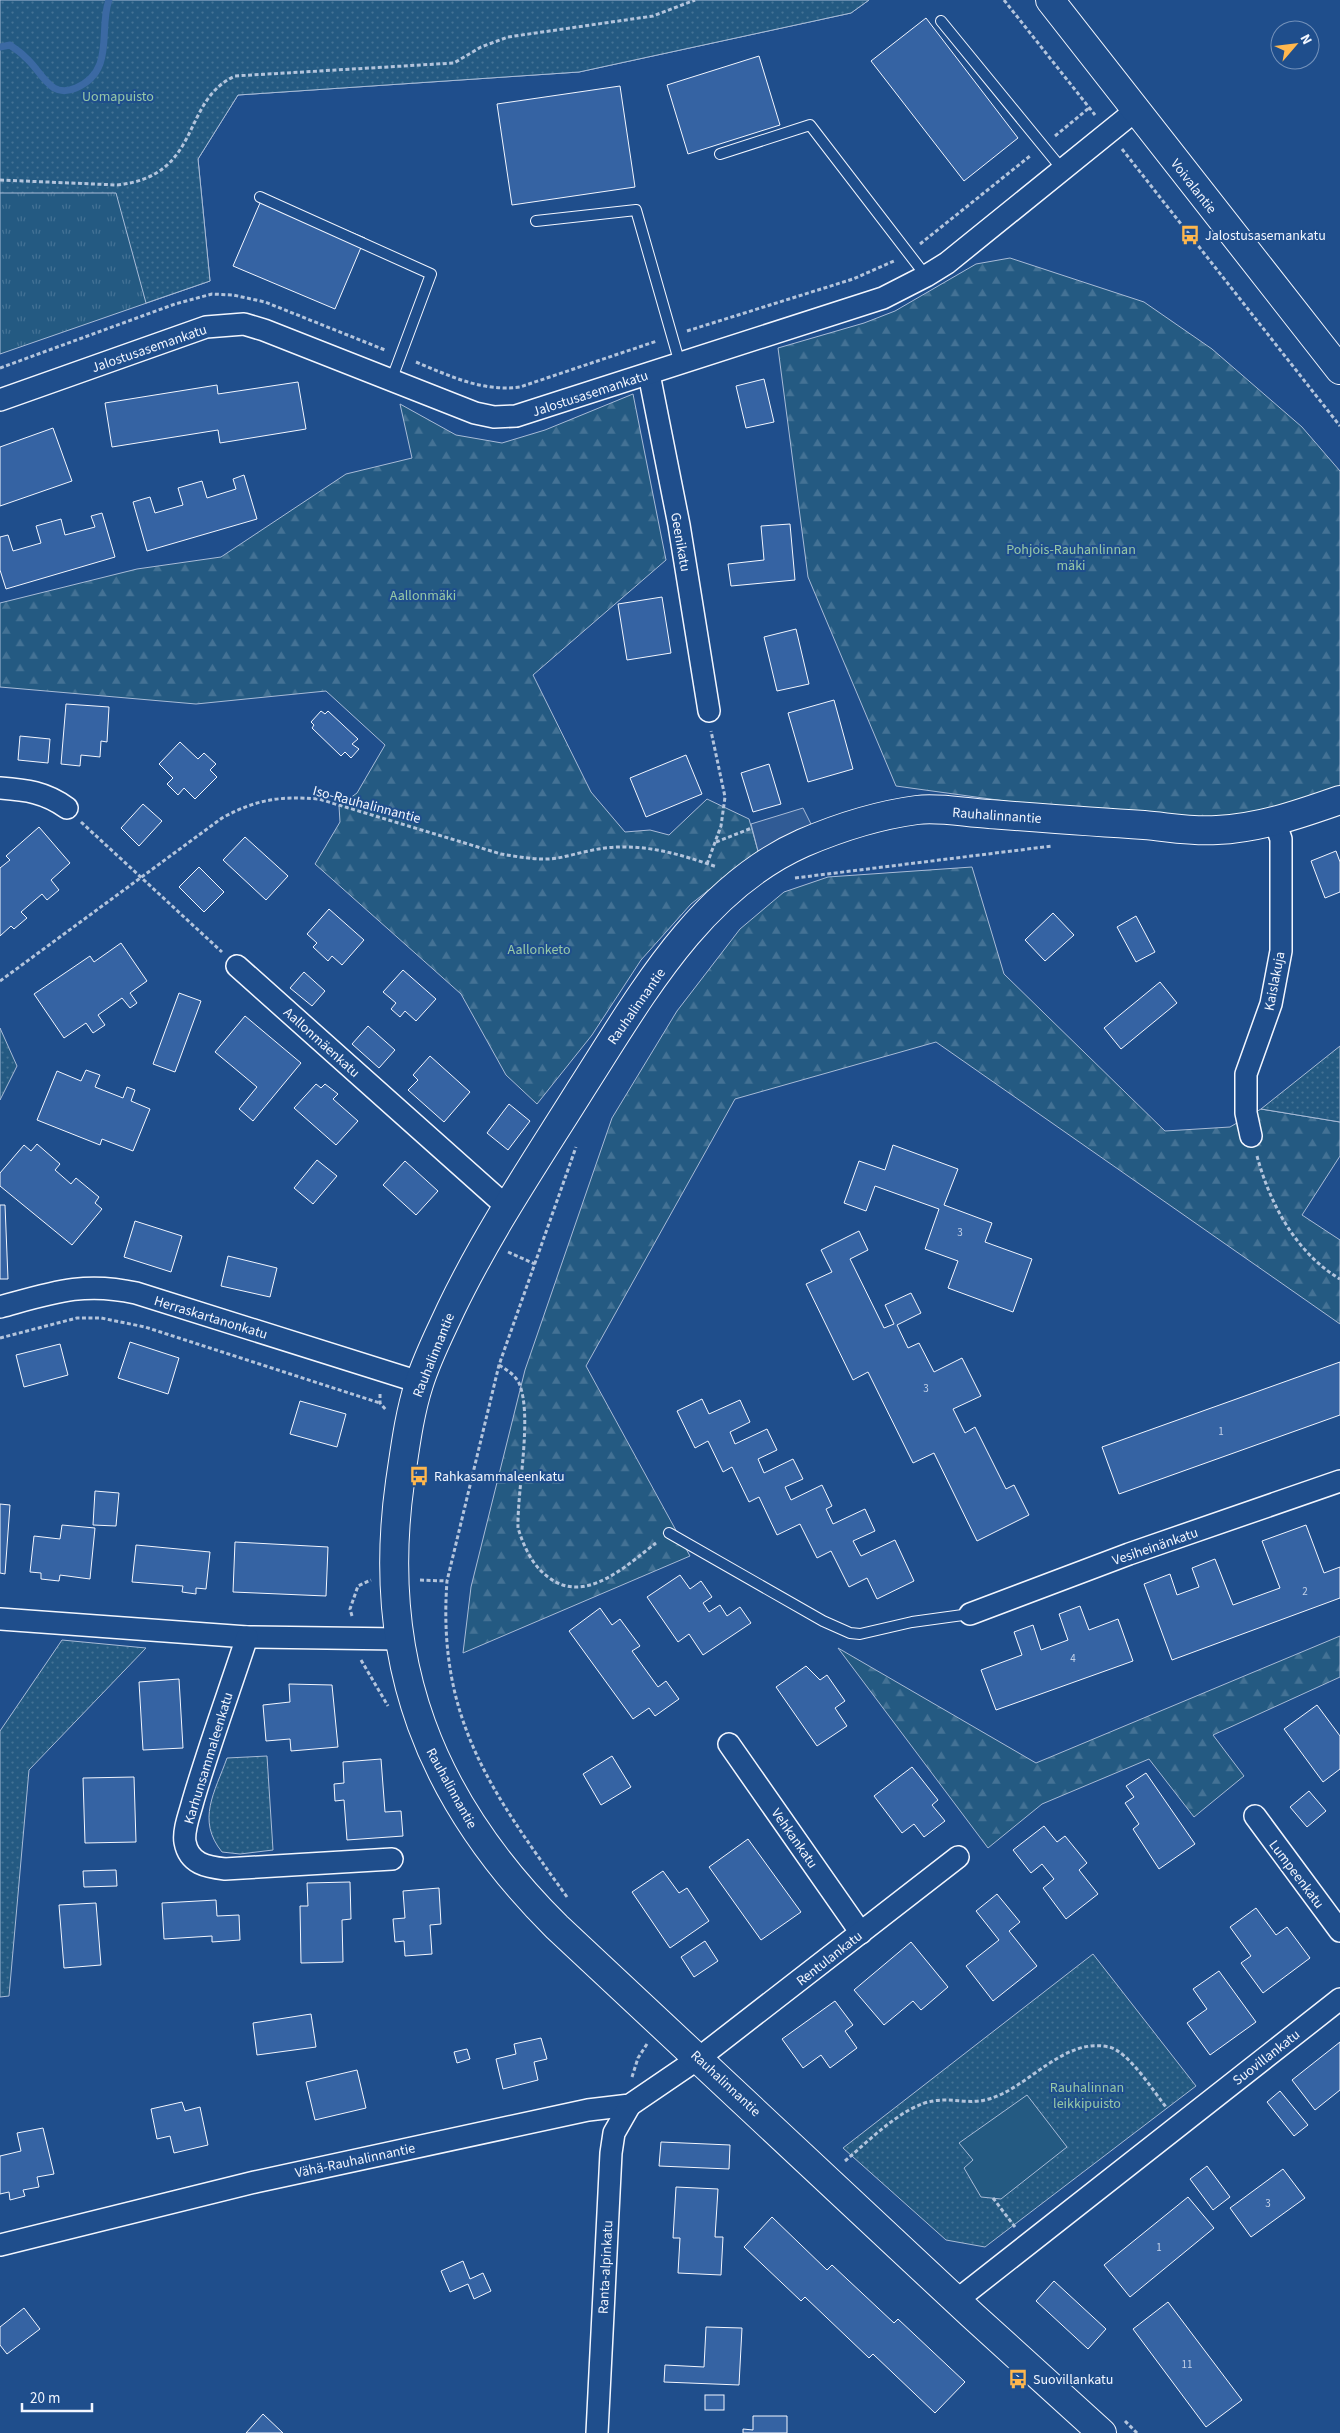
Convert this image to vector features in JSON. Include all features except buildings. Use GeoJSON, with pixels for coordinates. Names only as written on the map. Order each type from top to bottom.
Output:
{"type":"FeatureCollection","features":[{"type":"Feature","properties":{"kind":"street","name":"Voivalantie"},"geometry":{"type":"LineString","coordinates":[[1050,0],[1135,111],[1340,370]]}},
{"type":"Feature","properties":{"kind":"street","name":"Jalostusasemankatu"},"geometry":{"type":"LineString","coordinates":[[0,400],[188,333],[226,325],[244,324],[264,330],[455,406],[494,417],[516,416],[857,308],[926,276],[947,263],[1135,111]]}},
{"type":"Feature","properties":{"kind":"street","name":"Geenikatu"},"geometry":{"type":"LineString","coordinates":[[649,374],[679,526],[709,711]]}},
{"type":"Feature","properties":{"kind":"street"},"geometry":{"type":"LineString","coordinates":[[0,788],[38,792],[54,798],[67,808]]}},
{"type":"Feature","properties":{"kind":"street","name":"Rauhalinnantie"},"geometry":{"type":"LineString","coordinates":[[1112,2426],[957,2300],[528,1898],[480,1837],[434,1758],[417,1715],[399,1639],[394,1580],[396,1513],[411,1413],[419,1382],[462,1286],[507,1207],[639,997],[704,914],[746,877],[801,844],[856,824],[920,809],[1215,830],[1275,822],[1340,800]]}},
{"type":"Feature","properties":{"kind":"street","name":"Kaislakuja"},"geometry":{"type":"LineString","coordinates":[[1251,1136],[1246,1113],[1246,1074],[1271,1004],[1281,950],[1281,839],[1275,822]]}},
{"type":"Feature","properties":{"kind":"street","name":"Aallonmäenkatu"},"geometry":{"type":"LineString","coordinates":[[237,966],[507,1207]]}},
{"type":"Feature","properties":{"kind":"street","name":"Herraskartanonkatu"},"geometry":{"type":"LineString","coordinates":[[0,1307],[64,1290],[89,1287],[112,1288],[419,1382]]}},
{"type":"Feature","properties":{"kind":"street","name":"Vesiheinänkatu"},"geometry":{"type":"LineString","coordinates":[[970,1614],[1128,1554],[1340,1481]]}},
{"type":"Feature","properties":{"kind":"street"},"geometry":{"type":"LineString","coordinates":[[0,1619],[248,1637],[399,1639]]}},
{"type":"Feature","properties":{"kind":"street","name":"Karhunsammaleenkatu"},"geometry":{"type":"LineString","coordinates":[[248,1637],[203,1766],[188,1821],[185,1841],[191,1858],[205,1867],[225,1869],[392,1858]]}},
{"type":"Feature","properties":{"kind":"street","name":"Vehkankatu"},"geometry":{"type":"LineString","coordinates":[[729,1744],[861,1933]]}},
{"type":"Feature","properties":{"kind":"street","name":"Lumpeenkatu"},"geometry":{"type":"LineString","coordinates":[[1255,1816],[1340,1931]]}},
{"type":"Feature","properties":{"kind":"street","name":"Rentulankatu"},"geometry":{"type":"LineString","coordinates":[[699,2058],[958,1856]]}},
{"type":"Feature","properties":{"kind":"street","name":"Suovillankatu"},"geometry":{"type":"LineString","coordinates":[[957,2300],[1340,2000]]}},
{"type":"Feature","properties":{"kind":"street","name":"Vähä-Rauhalinnantie"},"geometry":{"type":"LineString","coordinates":[[0,2245],[255,2182],[588,2110],[630,2105],[699,2058]]}},
{"type":"Feature","properties":{"kind":"street","name":"Ranta-alpinkatu"},"geometry":{"type":"LineString","coordinates":[[597,2433],[611,2153],[614,2133],[630,2105]]}},
{"type":"Feature","properties":{"kind":"lane"},"geometry":{"type":"LineString","coordinates":[[941,21],[1062,170]]}},
{"type":"Feature","properties":{"kind":"lane"},"geometry":{"type":"LineString","coordinates":[[720,154],[810,125],[926,276]]}},
{"type":"Feature","properties":{"kind":"lane"},"geometry":{"type":"LineString","coordinates":[[260,197],[431,274],[391,381]]}},
{"type":"Feature","properties":{"kind":"lane"},"geometry":{"type":"LineString","coordinates":[[536,221],[636,210],[680,364]]}},
{"type":"Feature","properties":{"kind":"lane"},"geometry":{"type":"LineString","coordinates":[[669,1533],[824,1621],[850,1633],[870,1634],[912,1622],[970,1614]]}},
{"type":"Feature","properties":{"kind":"path"},"geometry":{"type":"LineString","coordinates":[[0,180],[117,185],[136,183],[154,175],[169,164],[182,148],[212,95],[222,82],[236,76],[454,63],[481,47],[508,37],[654,16],[695,0]]}},
{"type":"Feature","properties":{"kind":"path"},"geometry":{"type":"LineString","coordinates":[[1004,0],[1340,426]]}},
{"type":"Feature","properties":{"kind":"path"},"geometry":{"type":"LineString","coordinates":[[0,368],[175,304],[212,294],[249,297],[265,302],[465,382],[503,390],[520,387],[672,336],[853,279],[908,252],[1089,108]]}},
{"type":"Feature","properties":{"kind":"path"},"geometry":{"type":"LineString","coordinates":[[707,864],[721,826],[725,797],[713,745],[709,711]]}},
{"type":"Feature","properties":{"kind":"path","name":"Iso-Rauhalinnantie"},"geometry":{"type":"LineString","coordinates":[[0,981],[139,877],[222,818],[243,807],[289,796],[319,800],[501,854],[530,859],[557,858],[617,847],[648,848],[746,877]]}},
{"type":"Feature","properties":{"kind":"path"},"geometry":{"type":"LineString","coordinates":[[67,808],[139,877],[237,966]]}},
{"type":"Feature","properties":{"kind":"path"},"geometry":{"type":"LineString","coordinates":[[716,842],[752,828]]}},
{"type":"Feature","properties":{"kind":"path"},"geometry":{"type":"LineString","coordinates":[[790,879],[1061,845]]}},
{"type":"Feature","properties":{"kind":"path"},"geometry":{"type":"LineString","coordinates":[[1251,1136],[1268,1188],[1294,1238],[1319,1266],[1340,1279]]}},
{"type":"Feature","properties":{"kind":"path"},"geometry":{"type":"LineString","coordinates":[[571,1903],[494,1790],[479,1763],[454,1696],[448,1667],[444,1622],[446,1581],[499,1365],[579,1141]]}},
{"type":"Feature","properties":{"kind":"path"},"geometry":{"type":"LineString","coordinates":[[0,1338],[76,1318],[101,1318],[144,1327],[380,1403]]}},
{"type":"Feature","properties":{"kind":"path"},"geometry":{"type":"LineString","coordinates":[[499,1365],[510,1371],[519,1382],[524,1405],[518,1528],[528,1553],[542,1573],[555,1582],[570,1588],[587,1587],[621,1570],[669,1533]]}},
{"type":"Feature","properties":{"kind":"path"},"geometry":{"type":"LineString","coordinates":[[348,1637],[393,1714]]}},
{"type":"Feature","properties":{"kind":"path"},"geometry":{"type":"LineString","coordinates":[[630,2105],[632,2076],[638,2058],[663,2024]]}},
{"type":"Feature","properties":{"kind":"path"},"geometry":{"type":"LineString","coordinates":[[845,2161],[896,2118],[912,2108],[942,2098],[989,2099],[1029,2078],[1065,2054],[1082,2048],[1098,2046],[1112,2047],[1124,2056],[1180,2125]]}},
{"type":"Feature","properties":{"kind":"path"},"geometry":{"type":"LineString","coordinates":[[838,2155],[852,2168]]}},
{"type":"Feature","properties":{"kind":"path"},"geometry":{"type":"LineString","coordinates":[[993,2198],[1028,2243]]}},
{"type":"Feature","properties":{"kind":"path"},"geometry":{"type":"LineString","coordinates":[[1112,2426],[1137,2433]]}},
{"type":"Feature","properties":{"kind":"green space","name":"Uomapuisto"},"geometry":{"type":"Polygon","coordinates":[[[0,0],[869,0],[851,13],[579,72],[238,95],[198,159],[210,281],[0,354],[0,0]]]}},
{"type":"Feature","properties":{"kind":"green space","name":"Uomapuisto"},"geometry":{"type":"Polygon","coordinates":[[[0,0],[869,0],[851,13],[579,72],[238,95],[198,159],[210,281],[146,303],[116,193],[0,193],[0,0]]]}},
{"type":"Feature","properties":{"kind":"green space","name":"Pohjois-Rauhanlinnan mäki"},"geometry":{"type":"Polygon","coordinates":[[[1010,258],[1144,302],[1212,349],[1302,427],[1340,471],[1340,800],[1215,830],[896,786],[808,577],[778,348],[864,323],[895,311],[976,264],[1010,258]]]}},
{"type":"Feature","properties":{"kind":"green space","name":"Aallonmäki"},"geometry":{"type":"Polygon","coordinates":[[[633,394],[666,560],[533,675],[591,792],[625,832],[650,830],[669,835],[707,799],[749,819],[758,851],[691,904],[641,960],[592,1035],[537,1104],[506,1075],[461,994],[315,864],[340,822],[339,806],[357,793],[385,745],[326,691],[196,704],[0,687],[0,603],[137,569],[221,557],[346,474],[412,458],[400,404],[456,435],[502,443],[545,430],[633,394]]]}},
{"type":"Feature","properties":{"kind":"green space"},"geometry":{"type":"Polygon","coordinates":[[[972,867],[1004,974],[1165,1131],[1230,1127],[1261,1109],[1340,1122],[1340,1156],[1302,1215],[1340,1240],[1340,1324],[936,1042],[735,1099],[586,1366],[690,1556],[463,1653],[471,1587],[525,1370],[612,1118],[677,1011],[740,929],[784,892],[828,877],[972,867]]]}},
{"type":"Feature","properties":{"kind":"green space"},"geometry":{"type":"Polygon","coordinates":[[[0,1028],[17,1066],[0,1100],[0,1028]]]}},
{"type":"Feature","properties":{"kind":"green space"},"geometry":{"type":"Polygon","coordinates":[[[1340,1046],[1340,1122],[1261,1109],[1340,1046]]]}},
{"type":"Feature","properties":{"kind":"green space"},"geometry":{"type":"Polygon","coordinates":[[[1340,1636],[1340,1677],[1213,1735],[1244,1776],[1194,1817],[1149,1759],[1042,1804],[988,1848],[838,1648],[1036,1763],[1340,1636]]]}},
{"type":"Feature","properties":{"kind":"green space"},"geometry":{"type":"Polygon","coordinates":[[[62,1640],[146,1648],[29,1770],[9,1996],[0,1997],[0,1731],[62,1640]]]}},
{"type":"Feature","properties":{"kind":"green space"},"geometry":{"type":"Polygon","coordinates":[[[267,1756],[273,1850],[240,1854],[222,1852],[214,1840],[210,1829],[209,1817],[213,1794],[227,1758],[267,1756]]]}},
{"type":"Feature","properties":{"kind":"green space","name":"Rauhalinnan leikkipuisto"},"geometry":{"type":"Polygon","coordinates":[[[1093,1954],[1196,2086],[985,2247],[946,2240],[843,2148],[1093,1954]]]}},
{"type":"Feature","properties":{"kind":"green space"},"geometry":{"type":"Polygon","coordinates":[[[1027,2095],[1067,2147],[1001,2199],[981,2197],[964,2168],[973,2160],[959,2143],[1027,2095]]]}},
{"type":"Feature","properties":{"kind":"shaded area"},"geometry":{"type":"Polygon","coordinates":[[[803,808],[812,826],[758,851],[751,824],[803,808]]]}},
{"type":"Feature","properties":{"kind":"waterway"},"geometry":{"type":"LineString","coordinates":[[0,47],[10,45],[20,52],[54,88],[65,91],[76,88],[88,81],[96,71],[101,60],[106,11],[109,0]]}},
{"type":"Feature","properties":{"kind":"place","name":"Jalostusasemankatu"},"geometry":{"type":"Point","coordinates":[1190,235]}},
{"type":"Feature","properties":{"kind":"place","name":"Rahkasammaleenkatu"},"geometry":{"type":"Point","coordinates":[419,1476]}},
{"type":"Feature","properties":{"kind":"place","name":"Suovillankatu"},"geometry":{"type":"Point","coordinates":[1018,2379]}},
{"type":"Feature","properties":{"kind":"park label","name":"Aallonketo"},"geometry":{"type":"Point","coordinates":[539,949]}}]}
